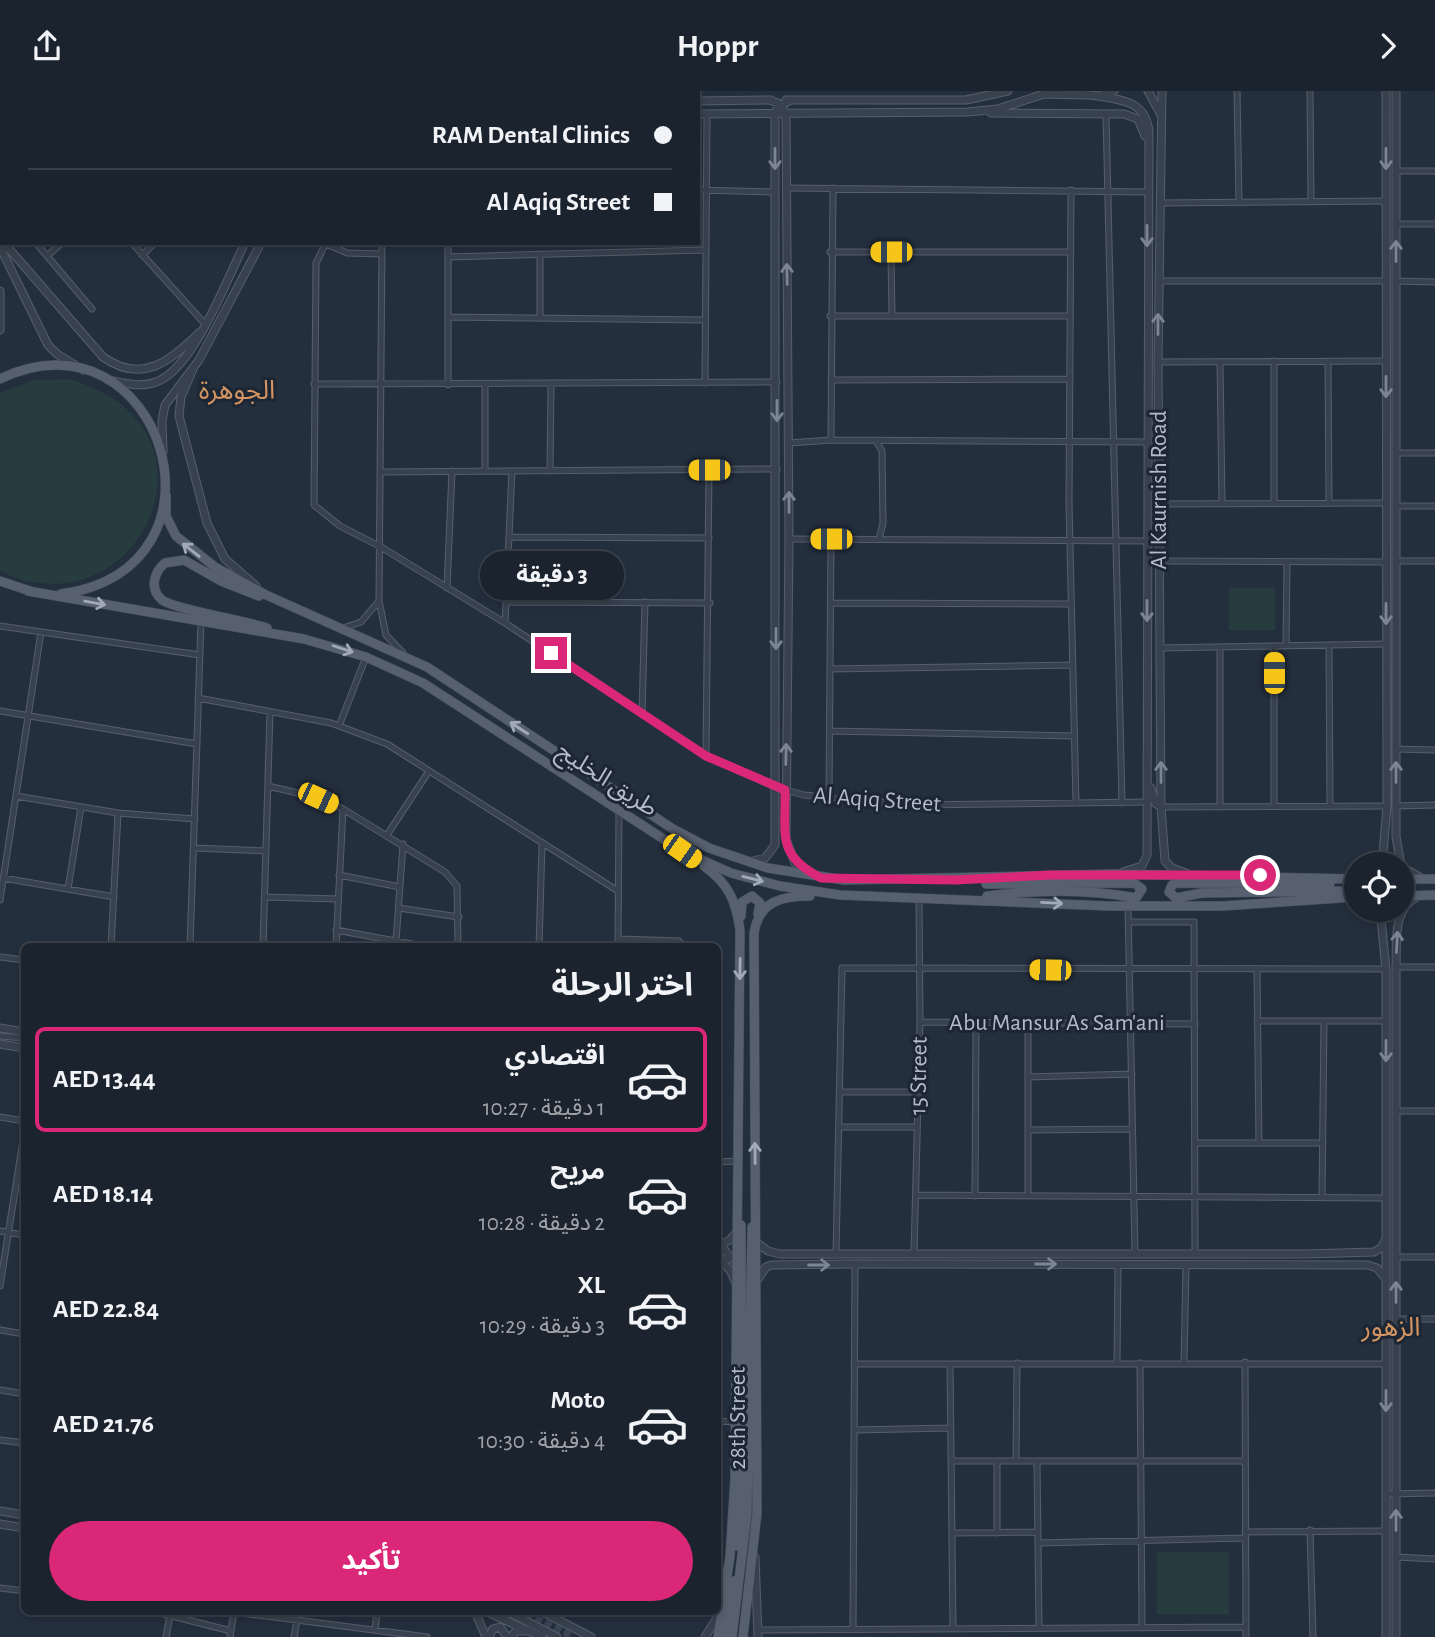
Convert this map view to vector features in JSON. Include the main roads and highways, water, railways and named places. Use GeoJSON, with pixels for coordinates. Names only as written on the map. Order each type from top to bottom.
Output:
{"type":"FeatureCollection","features":[{"type":"Feature","properties":{"kind":"main road"},"geometry":{"type":"LineString","coordinates":[[0,379],[38,367],[84,370],[107,380],[142,410],[163,452],[166,495],[150,539],[118,573],[77,591],[28,591],[0,581]]}},
{"type":"Feature","properties":{"kind":"main road","name":"طريق الخليج"},"geometry":{"type":"LineString","coordinates":[[166,495],[166,516],[181,542],[215,567],[264,594],[403,653],[673,829],[709,848],[749,862],[821,878],[930,880],[1188,874],[1344,880]]}},
{"type":"Feature","properties":{"kind":"main road"},"geometry":{"type":"LineString","coordinates":[[304,611],[238,589],[184,560],[165,562],[154,577],[155,590],[167,603],[246,621],[304,639]]}},
{"type":"Feature","properties":{"kind":"main road","name":"طريق الخليج"},"geometry":{"type":"LineString","coordinates":[[28,591],[304,639],[366,657],[423,683],[682,851],[753,879],[840,895],[1129,906],[1222,906],[1344,898]]}},
{"type":"Feature","properties":{"kind":"main road","name":"28th Street"},"geometry":{"type":"LineString","coordinates":[[682,851],[714,873],[728,888],[735,902],[740,930],[733,1526],[718,1637]]}},
{"type":"Feature","properties":{"kind":"main road"},"geometry":{"type":"LineString","coordinates":[[930,880],[975,884],[1134,883],[1142,889],[1136,898],[1112,893],[1016,893],[961,898]]}},
{"type":"Feature","properties":{"kind":"main road"},"geometry":{"type":"LineString","coordinates":[[1344,881],[1177,883],[1172,885],[1169,892],[1176,898],[1202,893],[1344,891]]}},
{"type":"Feature","properties":{"kind":"main road"},"geometry":{"type":"LineString","coordinates":[[758,916],[780,898],[840,895]]}},
{"type":"Feature","properties":{"kind":"main road"},"geometry":{"type":"LineString","coordinates":[[1414,895],[1435,895]]}},
{"type":"Feature","properties":{"kind":"main road"},"geometry":{"type":"LineString","coordinates":[[740,930],[742,902],[748,897],[759,899],[758,916]]}},
{"type":"Feature","properties":{"kind":"main road","name":"28th Street"},"geometry":{"type":"LineString","coordinates":[[743,1637],[754,1554],[758,1279],[752,1028],[754,933],[758,916]]}},
{"type":"Feature","properties":{"kind":"main road","name":"28th Street"},"geometry":{"type":"LineString","coordinates":[[725,1637],[736,1558],[741,1473],[743,1241],[737,1188]]}},
{"type":"Feature","properties":{"kind":"main road","name":"28th Street"},"geometry":{"type":"LineString","coordinates":[[732,1637],[747,1513],[750,1241],[756,1198]]}},
{"type":"Feature","properties":{"kind":"tunnel"},"geometry":{"type":"LineString","coordinates":[[533,1615],[573,1637]]}},
{"type":"Feature","properties":{"kind":"district","name":"الجوهرة"},"geometry":{"type":"Point","coordinates":[237,391]}},
{"type":"Feature","properties":{"kind":"district","name":"الزهور"},"geometry":{"type":"Point","coordinates":[1391,1328]}}]}
